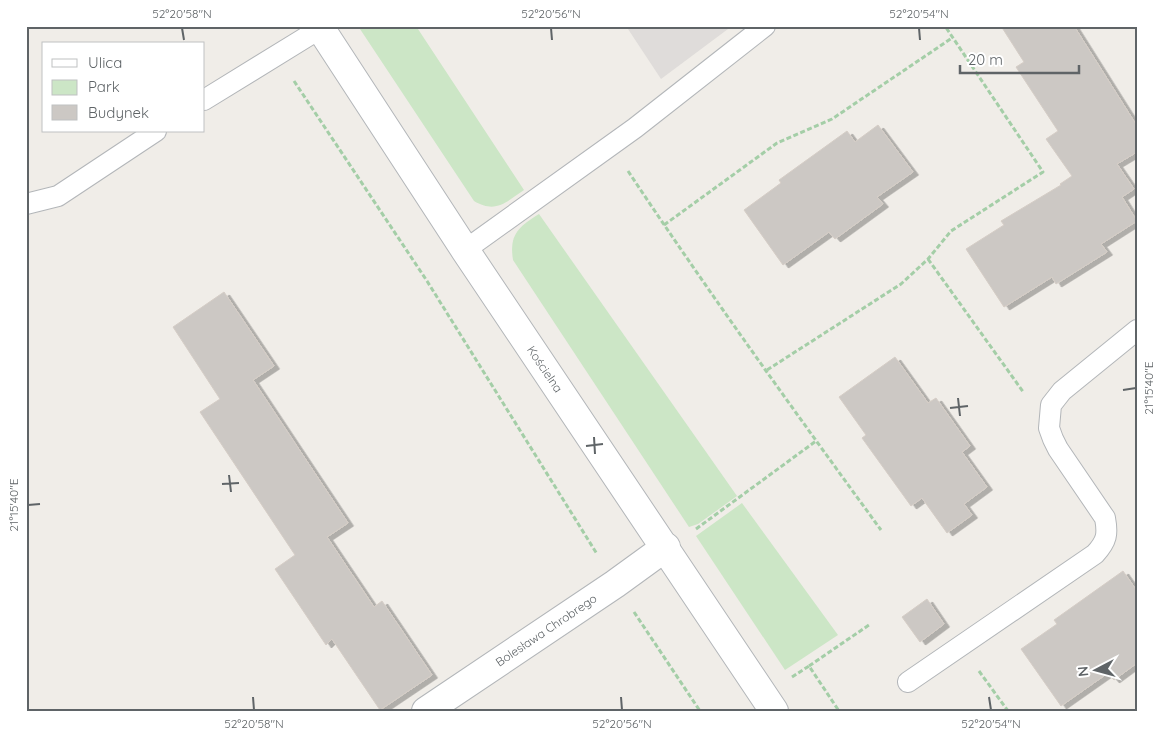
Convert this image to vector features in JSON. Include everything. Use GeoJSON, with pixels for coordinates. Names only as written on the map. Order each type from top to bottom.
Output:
{"type":"FeatureCollection","features":[{"type":"Feature","properties":{"kind":"street","name":"Kościelna"},"geometry":{"type":"LineString","coordinates":[[320,27],[465,250],[774,711]]}},
{"type":"Feature","properties":{"kind":"street","name":"Bolesława Chrobrego"},"geometry":{"type":"LineString","coordinates":[[426,711],[666,548]]}},
{"type":"Feature","properties":{"kind":"lane"},"geometry":{"type":"LineString","coordinates":[[465,250],[611,145],[765,26]]}},
{"type":"Feature","properties":{"kind":"lane"},"geometry":{"type":"LineString","coordinates":[[205,99],[320,27]]}},
{"type":"Feature","properties":{"kind":"lane"},"geometry":{"type":"LineString","coordinates":[[26,204],[58,196],[154,132]]}},
{"type":"Feature","properties":{"kind":"lane"},"geometry":{"type":"LineString","coordinates":[[908,682],[1094,554],[1104,541],[1107,531],[1105,518],[1058,449],[1051,433],[1049,418],[1051,405],[1062,390],[1137,330]]}},
{"type":"Feature","properties":{"kind":"path"},"geometry":{"type":"LineString","coordinates":[[767,370],[900,284],[928,259],[951,231],[1043,172],[945,26]]}},
{"type":"Feature","properties":{"kind":"path"},"geometry":{"type":"LineString","coordinates":[[664,225],[777,143],[832,119],[952,38]]}},
{"type":"Feature","properties":{"kind":"path"},"geometry":{"type":"LineString","coordinates":[[276,56],[427,281],[615,584],[700,711]]}},
{"type":"Feature","properties":{"kind":"path"},"geometry":{"type":"LineString","coordinates":[[611,145],[664,225],[881,530]]}},
{"type":"Feature","properties":{"kind":"path"},"geometry":{"type":"LineString","coordinates":[[928,259],[1037,412],[1049,418]]}},
{"type":"Feature","properties":{"kind":"path"},"geometry":{"type":"LineString","coordinates":[[666,548],[706,522],[816,441]]}},
{"type":"Feature","properties":{"kind":"path"},"geometry":{"type":"LineString","coordinates":[[792,678],[869,625]]}},
{"type":"Feature","properties":{"kind":"path"},"geometry":{"type":"LineString","coordinates":[[961,646],[1008,711]]}},
{"type":"Feature","properties":{"kind":"path"},"geometry":{"type":"LineString","coordinates":[[809,666],[840,711]]}},
{"type":"Feature","properties":{"kind":"shaded area"},"geometry":{"type":"Polygon","coordinates":[[[626,26],[732,26],[661,79],[626,26]]]}},
{"type":"Feature","properties":{"kind":"green space"},"geometry":{"type":"Polygon","coordinates":[[[358,26],[416,26],[524,190],[500,205],[482,205],[474,201],[358,26]]]}},
{"type":"Feature","properties":{"kind":"green space"},"geometry":{"type":"Polygon","coordinates":[[[539,214],[737,496],[698,524],[689,527],[513,260],[512,244],[517,232],[539,214]]]}},
{"type":"Feature","properties":{"kind":"green space"},"geometry":{"type":"Polygon","coordinates":[[[742,503],[838,635],[785,670],[696,536],[742,503]]]}},
{"type":"Feature","properties":{"kind":"building"},"geometry":{"type":"Polygon","coordinates":[[[1001,26],[1074,26],[1137,126],[1137,152],[1117,164],[1134,189],[1122,197],[1137,221],[1101,244],[1107,252],[1056,284],[1052,277],[1004,307],[966,249],[1004,225],[1001,221],[1061,185],[1072,176],[1046,139],[1058,131],[1016,67],[1024,62],[1001,26]]]}},
{"type":"Feature","properties":{"kind":"building"},"geometry":{"type":"Polygon","coordinates":[[[878,125],[913,172],[877,197],[883,204],[835,239],[829,232],[783,265],[744,210],[781,183],[779,180],[847,131],[855,142],[878,125]]]}},
{"type":"Feature","properties":{"kind":"building"},"geometry":{"type":"Polygon","coordinates":[[[224,292],[274,366],[253,380],[348,523],[327,537],[374,607],[382,601],[432,675],[380,710],[332,639],[326,645],[275,569],[295,555],[200,412],[220,399],[173,327],[224,292]]]}},
{"type":"Feature","properties":{"kind":"building"},"geometry":{"type":"Polygon","coordinates":[[[895,357],[928,403],[936,398],[970,446],[962,452],[987,487],[964,504],[972,515],[947,533],[922,498],[911,506],[862,438],[866,435],[839,397],[895,357]]]}},
{"type":"Feature","properties":{"kind":"building"},"geometry":{"type":"Polygon","coordinates":[[[1123,571],[1137,591],[1137,663],[1114,680],[1108,673],[1061,706],[1021,649],[1057,624],[1054,620],[1123,571]]]}},
{"type":"Feature","properties":{"kind":"building"},"geometry":{"type":"Polygon","coordinates":[[[927,599],[944,624],[920,642],[902,617],[927,599]]]}}]}
